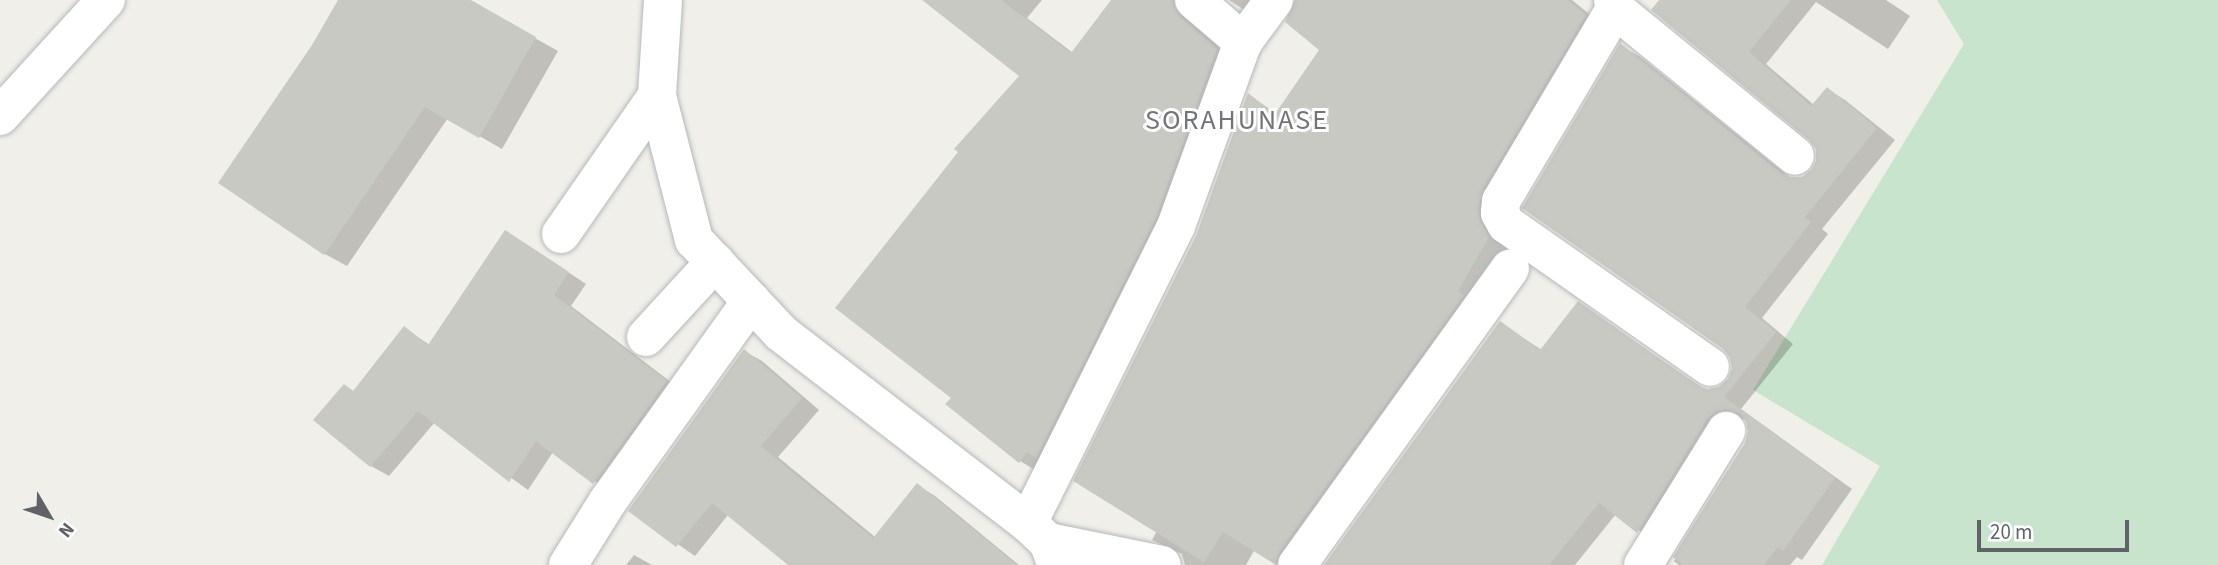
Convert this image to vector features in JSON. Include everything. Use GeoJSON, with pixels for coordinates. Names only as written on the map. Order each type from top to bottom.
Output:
{"type":"FeatureCollection","features":[{"type":"Feature","properties":{"kind":"street"},"geometry":{"type":"LineString","coordinates":[[0,116],[106,0]]}},
{"type":"Feature","properties":{"kind":"street"},"geometry":{"type":"LineString","coordinates":[[663,0],[657,96],[694,240],[782,333],[1044,543],[1163,565]]}},
{"type":"Feature","properties":{"kind":"street"},"geometry":{"type":"LineString","coordinates":[[1194,0],[1243,42]]}},
{"type":"Feature","properties":{"kind":"street"},"geometry":{"type":"LineString","coordinates":[[1044,543],[1176,226],[1243,42],[1274,0]]}},
{"type":"Feature","properties":{"kind":"street"},"geometry":{"type":"LineString","coordinates":[[1710,367],[1506,225],[1500,213],[1501,201],[1614,5],[1795,156]]}},
{"type":"Feature","properties":{"kind":"street"},"geometry":{"type":"LineString","coordinates":[[561,234],[657,96]]}},
{"type":"Feature","properties":{"kind":"street"},"geometry":{"type":"LineString","coordinates":[[646,337],[715,262]]}},
{"type":"Feature","properties":{"kind":"street"},"geometry":{"type":"LineString","coordinates":[[1297,565],[1510,269]]}},
{"type":"Feature","properties":{"kind":"street"},"geometry":{"type":"LineString","coordinates":[[568,565],[608,501],[751,301]]}},
{"type":"Feature","properties":{"kind":"street"},"geometry":{"type":"LineString","coordinates":[[1643,565],[1726,431]]}},
{"type":"Feature","properties":{"kind":"green space"},"geometry":{"type":"Polygon","coordinates":[[[1937,0],[2218,0],[2218,565],[1822,565],[1880,466],[1753,390],[1964,44],[1937,0]]]}},
{"type":"Feature","properties":{"kind":"building"},"geometry":{"type":"Polygon","coordinates":[[[338,0],[471,0],[536,37],[479,138],[425,107],[324,255],[218,183],[312,45],[338,0]]]}},
{"type":"Feature","properties":{"kind":"building"},"geometry":{"type":"Polygon","coordinates":[[[922,0],[1001,0],[1071,53],[1111,0],[1173,0],[1180,17],[1217,49],[1156,217],[1036,458],[1027,452],[1019,463],[945,404],[951,398],[835,308],[958,152],[954,149],[1019,76],[922,0]]]}},
{"type":"Feature","properties":{"kind":"building"},"geometry":{"type":"Polygon","coordinates":[[[1295,0],[1568,0],[1586,15],[1482,190],[1478,212],[1489,237],[1458,291],[1464,295],[1279,552],[1276,565],[1223,532],[1204,562],[1073,481],[1196,236],[1248,93],[1275,114],[1319,50],[1285,22],[1295,0]]]}},
{"type":"Feature","properties":{"kind":"building"},"geometry":{"type":"Polygon","coordinates":[[[1659,0],[1791,0],[1749,52],[1811,106],[1827,87],[1877,128],[1805,217],[1811,222],[1745,307],[1776,332],[1724,397],[1835,478],[1783,551],[1778,547],[1764,565],[1683,565],[1673,557],[1745,443],[1748,432],[1746,421],[1738,413],[1726,409],[1715,412],[1707,419],[1637,533],[1599,503],[1549,565],[1324,565],[1500,321],[1540,350],[1578,301],[1697,385],[1707,389],[1719,387],[1728,379],[1732,368],[1730,358],[1723,349],[1522,208],[1620,43],[1781,173],[1802,177],[1812,169],[1816,160],[1816,149],[1809,140],[1651,10],[1659,0]]]}},
{"type":"Feature","properties":{"kind":"building"},"geometry":{"type":"Polygon","coordinates":[[[505,230],[569,272],[554,295],[667,381],[593,484],[536,441],[509,482],[418,411],[370,467],[313,420],[344,384],[353,391],[404,326],[428,345],[505,230]]]}},
{"type":"Feature","properties":{"kind":"building"},"geometry":{"type":"Polygon","coordinates":[[[744,349],[802,398],[761,446],[873,538],[917,483],[1017,565],[788,565],[712,503],[676,547],[628,511],[744,349]]]}},
{"type":"Feature","properties":{"kind":"district","name":"SORAHUNASE"},"geometry":{"type":"Point","coordinates":[1237,120]}}]}
